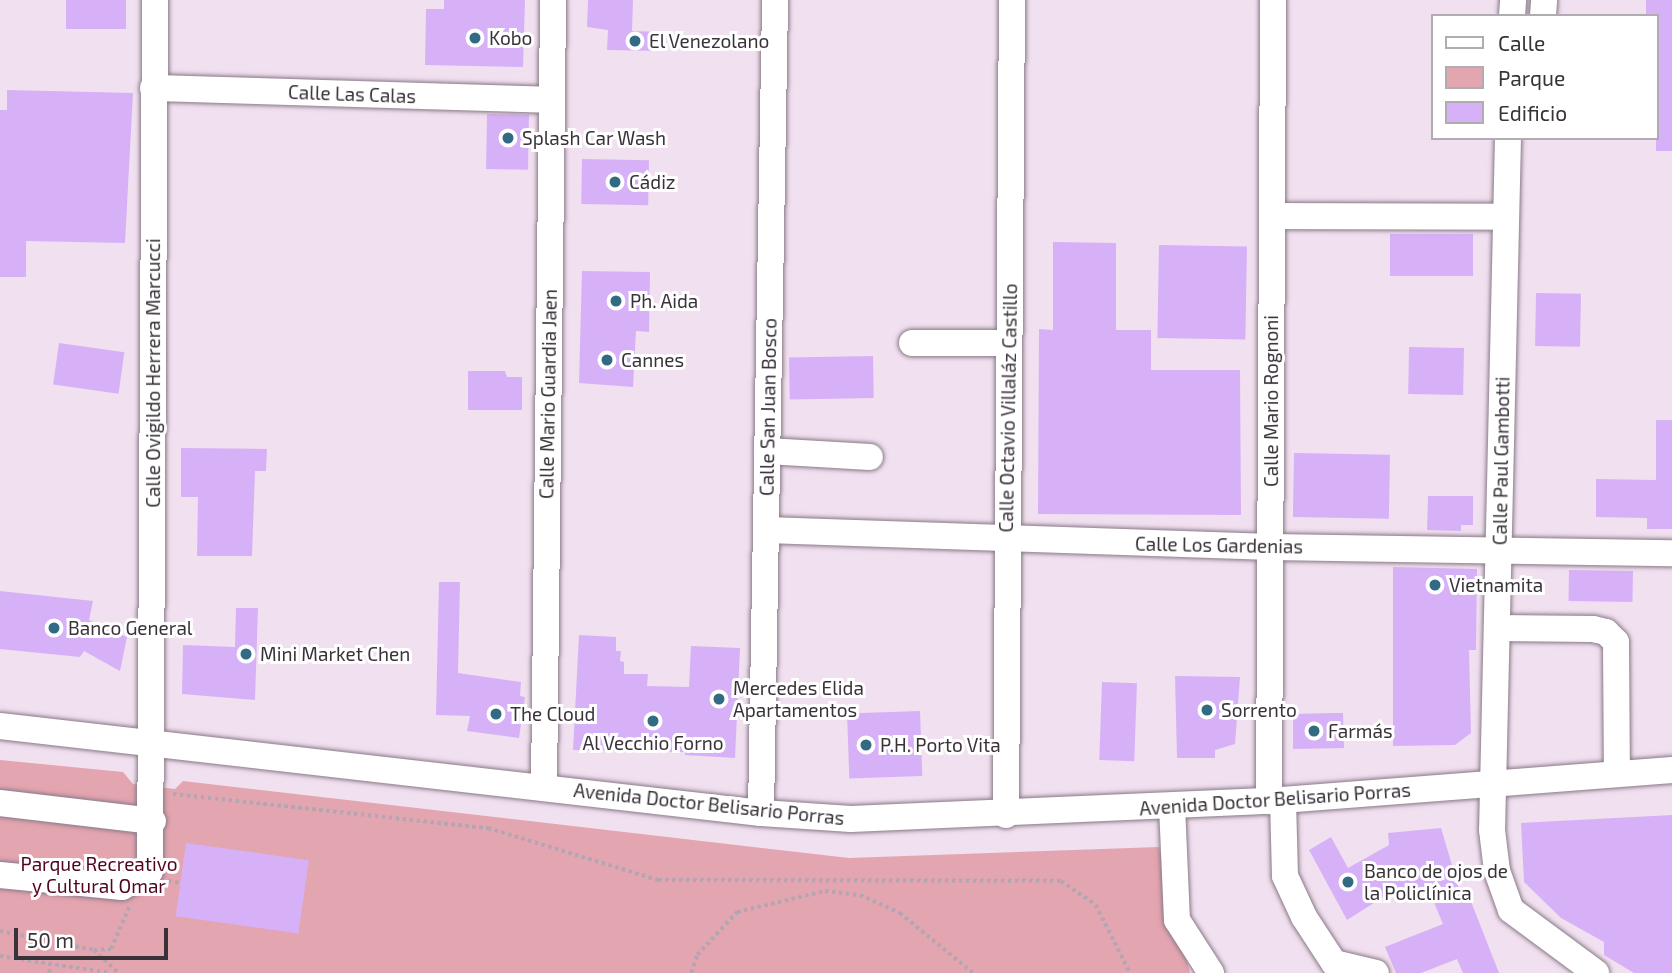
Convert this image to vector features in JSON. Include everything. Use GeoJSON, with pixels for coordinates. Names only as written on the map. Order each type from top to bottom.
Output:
{"type":"FeatureCollection","features":[{"type":"Feature","properties":{"kind":"street","name":"Calle Ovigildo Herrera Marcucci"},"geometry":{"type":"LineString","coordinates":[[0,874],[122,887],[150,871],[162,815],[153,746],[155,0]]}},
{"type":"Feature","properties":{"kind":"street","name":"Calle Mario Guardia Jaen"},"geometry":{"type":"LineString","coordinates":[[544,787],[553,0]]}},
{"type":"Feature","properties":{"kind":"street","name":"Calle San Juan Bosco"},"geometry":{"type":"LineString","coordinates":[[761,813],[775,0]]}},
{"type":"Feature","properties":{"kind":"street","name":"Calle Octavio Villaláz Castillo"},"geometry":{"type":"LineString","coordinates":[[1006,815],[1012,0]]}},
{"type":"Feature","properties":{"kind":"street","name":"Calle Mario Rognoni"},"geometry":{"type":"LineString","coordinates":[[1273,0],[1270,547],[1276,800],[1285,876],[1304,917],[1334,963],[1376,973]]}},
{"type":"Feature","properties":{"kind":"street","name":"Calle Las Calas"},"geometry":{"type":"LineString","coordinates":[[153,88],[551,100]]}},
{"type":"Feature","properties":{"kind":"street","name":"Calle Paul Gambotti"},"geometry":{"type":"LineString","coordinates":[[1508,140],[1500,548],[1492,785],[1497,871],[1511,910],[1596,973]]}},
{"type":"Feature","properties":{"kind":"street"},"geometry":{"type":"LineString","coordinates":[[1272,216],[1505,216]]}},
{"type":"Feature","properties":{"kind":"street"},"geometry":{"type":"LineString","coordinates":[[912,342],[1008,343]]}},
{"type":"Feature","properties":{"kind":"street"},"geometry":{"type":"LineString","coordinates":[[767,451],[870,457]]}},
{"type":"Feature","properties":{"kind":"street","name":"Calle Los Gardenias"},"geometry":{"type":"LineString","coordinates":[[766,530],[1270,547],[1500,548],[1672,553]]}},
{"type":"Feature","properties":{"kind":"street"},"geometry":{"type":"LineString","coordinates":[[1497,628],[1593,629],[1606,632],[1616,642],[1617,774]]}},
{"type":"Feature","properties":{"kind":"street","name":"Avenida Doctor Belisario Porras"},"geometry":{"type":"LineString","coordinates":[[0,726],[153,746],[761,813],[851,819],[1006,815],[1276,800],[1672,770]]}},
{"type":"Feature","properties":{"kind":"street"},"geometry":{"type":"LineString","coordinates":[[0,803],[162,815]]}},
{"type":"Feature","properties":{"kind":"street"},"geometry":{"type":"LineString","coordinates":[[1172,806],[1177,920],[1211,973]]}},
{"type":"Feature","properties":{"kind":"path"},"geometry":{"type":"LineString","coordinates":[[162,815],[171,794],[488,828],[658,880],[1061,881],[1096,905],[1130,973]]}},
{"type":"Feature","properties":{"kind":"path"},"geometry":{"type":"LineString","coordinates":[[163,880],[166,872]]}},
{"type":"Feature","properties":{"kind":"path"},"geometry":{"type":"LineString","coordinates":[[691,973],[697,955],[737,912],[825,891],[860,895],[900,913],[973,973]]}},
{"type":"Feature","properties":{"kind":"path"},"geometry":{"type":"LineString","coordinates":[[0,931],[94,950],[111,949],[130,902]]}},
{"type":"Feature","properties":{"kind":"path"},"geometry":{"type":"LineString","coordinates":[[94,950],[119,973]]}},
{"type":"Feature","properties":{"kind":"path"},"geometry":{"type":"LineString","coordinates":[[0,956],[110,973]]}},
{"type":"Feature","properties":{"kind":"path"},"geometry":{"type":"LineString","coordinates":[[49,973],[50,963]]}},
{"type":"Feature","properties":{"kind":"green space","name":"Parque Recreativo y Cultural Omar"},"geometry":{"type":"Polygon","coordinates":[[[0,760],[123,772],[133,784],[175,789],[183,781],[849,858],[1159,847],[1190,973],[0,973],[0,760]]]}},
{"type":"Feature","properties":{"kind":"building"},"geometry":{"type":"Polygon","coordinates":[[[66,0],[126,0],[126,29],[66,29],[66,0]]]}},
{"type":"Feature","properties":{"kind":"building","name":"Kobo"},"geometry":{"type":"Polygon","coordinates":[[[444,0],[525,0],[523,67],[425,65],[426,9],[444,9],[444,0]]]}},
{"type":"Feature","properties":{"kind":"building"},"geometry":{"type":"Polygon","coordinates":[[[588,0],[633,0],[632,31],[662,32],[662,51],[607,50],[608,30],[587,27],[588,0]]]}},
{"type":"Feature","properties":{"kind":"building"},"geometry":{"type":"Polygon","coordinates":[[[1646,0],[1672,0],[1672,151],[1656,151],[1658,14],[1646,14],[1646,0]]]}},
{"type":"Feature","properties":{"kind":"building"},"geometry":{"type":"Polygon","coordinates":[[[7,90],[133,93],[125,243],[26,241],[26,277],[0,277],[0,110],[7,110],[7,90]]]}},
{"type":"Feature","properties":{"kind":"building","name":"Splash Car Wash"},"geometry":{"type":"Polygon","coordinates":[[[487,114],[529,115],[528,170],[486,169],[487,114]]]}},
{"type":"Feature","properties":{"kind":"building","name":"Cádiz"},"geometry":{"type":"Polygon","coordinates":[[[582,159],[649,160],[648,205],[581,204],[582,159]]]}},
{"type":"Feature","properties":{"kind":"building"},"geometry":{"type":"Polygon","coordinates":[[[1390,234],[1473,234],[1473,276],[1390,276],[1390,234]]]}},
{"type":"Feature","properties":{"kind":"building"},"geometry":{"type":"Polygon","coordinates":[[[1053,242],[1116,243],[1116,330],[1151,330],[1151,370],[1240,370],[1241,515],[1038,514],[1039,329],[1053,330],[1053,242]]]}},
{"type":"Feature","properties":{"kind":"building"},"geometry":{"type":"Polygon","coordinates":[[[1159,245],[1247,247],[1245,340],[1157,338],[1159,245]]]}},
{"type":"Feature","properties":{"kind":"building"},"geometry":{"type":"Polygon","coordinates":[[[582,271],[650,272],[649,332],[636,331],[633,387],[579,383],[582,271]]]}},
{"type":"Feature","properties":{"kind":"building"},"geometry":{"type":"Polygon","coordinates":[[[1536,293],[1581,294],[1580,347],[1535,346],[1536,293]]]}},
{"type":"Feature","properties":{"kind":"building"},"geometry":{"type":"Polygon","coordinates":[[[59,343],[124,352],[119,394],[53,385],[59,343]]]}},
{"type":"Feature","properties":{"kind":"building"},"geometry":{"type":"Polygon","coordinates":[[[1409,347],[1464,348],[1463,395],[1408,394],[1409,347]]]}},
{"type":"Feature","properties":{"kind":"building"},"geometry":{"type":"Polygon","coordinates":[[[873,356],[874,398],[790,399],[789,357],[873,356]]]}},
{"type":"Feature","properties":{"kind":"building"},"geometry":{"type":"Polygon","coordinates":[[[468,371],[505,371],[507,377],[522,377],[522,410],[468,410],[468,371]]]}},
{"type":"Feature","properties":{"kind":"building"},"geometry":{"type":"Polygon","coordinates":[[[1656,420],[1672,420],[1672,529],[1647,529],[1647,518],[1596,517],[1596,479],[1656,480],[1656,420]]]}},
{"type":"Feature","properties":{"kind":"building"},"geometry":{"type":"Polygon","coordinates":[[[181,448],[267,449],[266,471],[255,471],[252,556],[197,556],[198,497],[181,497],[181,448]]]}},
{"type":"Feature","properties":{"kind":"building"},"geometry":{"type":"Polygon","coordinates":[[[1294,453],[1390,455],[1389,519],[1293,517],[1294,453]]]}},
{"type":"Feature","properties":{"kind":"building"},"geometry":{"type":"Polygon","coordinates":[[[1428,496],[1473,496],[1473,525],[1461,525],[1461,531],[1427,530],[1428,496]]]}},
{"type":"Feature","properties":{"kind":"building"},"geometry":{"type":"Polygon","coordinates":[[[1393,567],[1477,569],[1476,650],[1469,650],[1471,733],[1455,745],[1393,746],[1393,567]]]}},
{"type":"Feature","properties":{"kind":"building"},"geometry":{"type":"Polygon","coordinates":[[[1569,570],[1633,571],[1632,602],[1568,601],[1569,570]]]}},
{"type":"Feature","properties":{"kind":"building"},"geometry":{"type":"Polygon","coordinates":[[[439,582],[460,582],[458,673],[521,682],[520,696],[525,697],[519,738],[467,731],[470,716],[436,715],[439,582]]]}},
{"type":"Feature","properties":{"kind":"building","name":"Banco General"},"geometry":{"type":"Polygon","coordinates":[[[0,591],[93,601],[89,620],[127,637],[120,671],[84,651],[80,657],[0,649],[0,591]]]}},
{"type":"Feature","properties":{"kind":"building"},"geometry":{"type":"Polygon","coordinates":[[[236,608],[258,608],[255,700],[182,694],[183,645],[235,647],[236,608]]]}},
{"type":"Feature","properties":{"kind":"building"},"geometry":{"type":"Polygon","coordinates":[[[579,635],[616,637],[616,651],[621,651],[620,661],[624,662],[624,674],[648,674],[647,686],[689,687],[691,646],[740,648],[735,758],[685,755],[685,752],[573,750],[579,635]]]}},
{"type":"Feature","properties":{"kind":"building","name":"Sorrento"},"geometry":{"type":"Polygon","coordinates":[[[1175,676],[1240,677],[1235,744],[1215,750],[1215,758],[1177,758],[1175,676]]]}},
{"type":"Feature","properties":{"kind":"building"},"geometry":{"type":"Polygon","coordinates":[[[1102,682],[1137,683],[1134,761],[1099,760],[1102,682]]]}},
{"type":"Feature","properties":{"kind":"building"},"geometry":{"type":"Polygon","coordinates":[[[920,711],[922,776],[849,779],[847,714],[920,711]]]}},
{"type":"Feature","properties":{"kind":"building","name":"Farmás"},"geometry":{"type":"Polygon","coordinates":[[[1343,713],[1344,748],[1293,749],[1293,714],[1343,713]]]}},
{"type":"Feature","properties":{"kind":"building"},"geometry":{"type":"Polygon","coordinates":[[[1672,815],[1672,973],[1634,973],[1604,955],[1604,942],[1561,918],[1524,882],[1521,823],[1672,815]]]}},
{"type":"Feature","properties":{"kind":"building"},"geometry":{"type":"Polygon","coordinates":[[[1441,828],[1463,902],[1470,899],[1499,973],[1463,973],[1457,959],[1421,973],[1396,973],[1385,947],[1443,924],[1430,893],[1385,896],[1347,920],[1309,850],[1331,837],[1348,868],[1389,845],[1388,833],[1441,828]]]}},
{"type":"Feature","properties":{"kind":"building"},"geometry":{"type":"Polygon","coordinates":[[[186,843],[309,860],[298,934],[176,916],[186,843]]]}},
{"type":"Feature","properties":{"kind":"place","name":"Kobo"},"geometry":{"type":"Point","coordinates":[475,38]}},
{"type":"Feature","properties":{"kind":"place","name":"El Venezolano"},"geometry":{"type":"Point","coordinates":[635,41]}},
{"type":"Feature","properties":{"kind":"place","name":"Splash Car Wash"},"geometry":{"type":"Point","coordinates":[508,138]}},
{"type":"Feature","properties":{"kind":"place","name":"Cádiz"},"geometry":{"type":"Point","coordinates":[615,182]}},
{"type":"Feature","properties":{"kind":"place","name":"Ph. Aida"},"geometry":{"type":"Point","coordinates":[616,301]}},
{"type":"Feature","properties":{"kind":"place","name":"Cannes"},"geometry":{"type":"Point","coordinates":[607,360]}},
{"type":"Feature","properties":{"kind":"place","name":"Vietnamita"},"geometry":{"type":"Point","coordinates":[1435,585]}},
{"type":"Feature","properties":{"kind":"place","name":"Banco General"},"geometry":{"type":"Point","coordinates":[54,628]}},
{"type":"Feature","properties":{"kind":"place","name":"Mini Market Chen"},"geometry":{"type":"Point","coordinates":[246,654]}},
{"type":"Feature","properties":{"kind":"place","name":"Mercedes Elida Apartamentos"},"geometry":{"type":"Point","coordinates":[719,699]}},
{"type":"Feature","properties":{"kind":"place","name":"Sorrento"},"geometry":{"type":"Point","coordinates":[1207,710]}},
{"type":"Feature","properties":{"kind":"place","name":"The Cloud"},"geometry":{"type":"Point","coordinates":[496,714]}},
{"type":"Feature","properties":{"kind":"place","name":"Al Vecchio Forno"},"geometry":{"type":"Point","coordinates":[653,721]}},
{"type":"Feature","properties":{"kind":"place","name":"Farmás"},"geometry":{"type":"Point","coordinates":[1314,731]}},
{"type":"Feature","properties":{"kind":"place","name":"P.H. Porto Vita"},"geometry":{"type":"Point","coordinates":[866,745]}},
{"type":"Feature","properties":{"kind":"place","name":"Banco de ojos de la Policlínica"},"geometry":{"type":"Point","coordinates":[1348,882]}}]}
